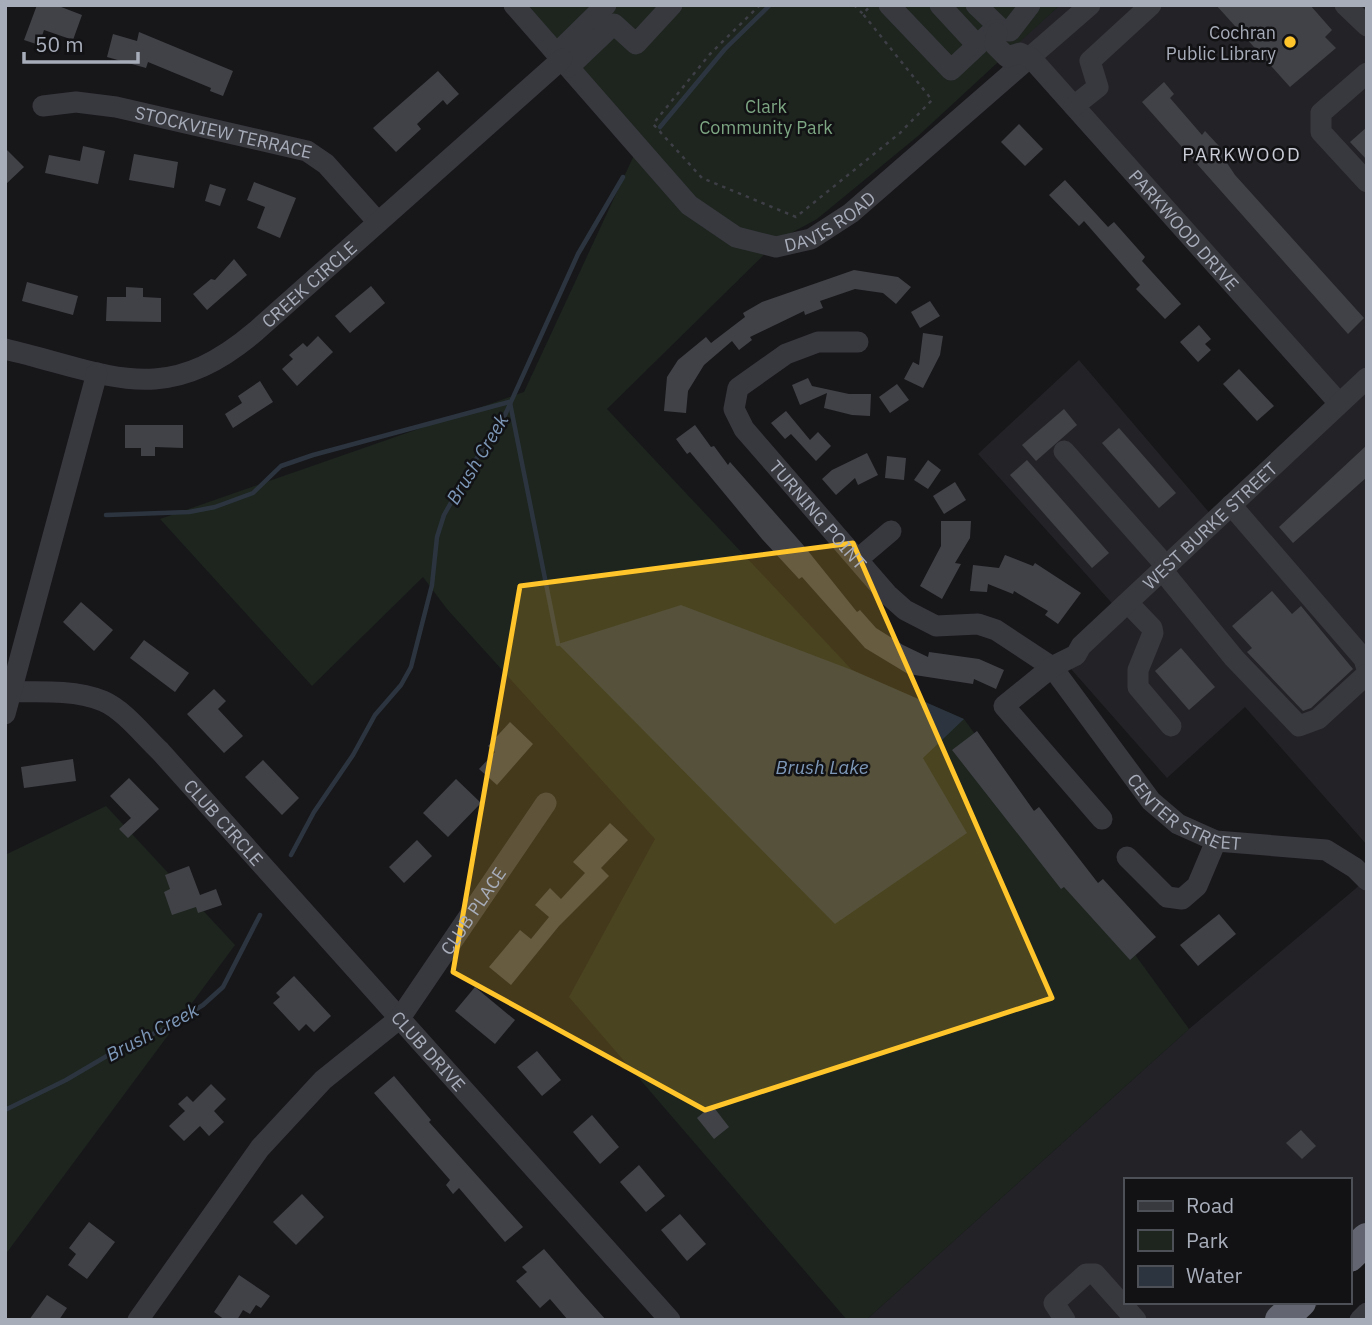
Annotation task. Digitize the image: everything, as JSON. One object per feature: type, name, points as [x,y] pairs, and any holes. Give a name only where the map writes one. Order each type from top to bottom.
[{"type":"highway","points":[[1351,1254],[1367,1239]]},
{"type":"highway","points":[[1282,1320],[1298,1304]]},
{"type":"street","name":"DAVIS ROAD","points":[[514,5],[689,205],[736,237],[776,247],[811,239],[851,213],[1026,56],[1090,5]]},
{"type":"street","points":[[607,13],[636,44],[672,5]]},
{"type":"street","points":[[889,5],[951,69],[1030,5]]},
{"type":"street","points":[[940,5],[978,45]]},
{"type":"street","points":[[976,5],[999,30]]},
{"type":"street","points":[[1074,106],[1098,87],[1090,61],[1151,5]]},
{"type":"street","points":[[1345,5],[1367,26]]},
{"type":"street","name":"CREEK CIRCLE","points":[[5,349],[97,373],[139,380],[190,374],[213,364],[256,331],[377,221],[563,60],[607,13]]},
{"type":"street","name":"PARKWOOD DRIVE","points":[[999,30],[1021,43],[1026,56],[1074,106],[1339,403]]},
{"type":"street","points":[[1367,73],[1321,113],[1321,132],[1367,182]]},
{"type":"street","name":"STOCKVIEW TERRACE","points":[[43,106],[75,102],[116,107],[307,151],[341,179],[377,221]]},
{"type":"street","name":"TURNING POINT","points":[[858,342],[818,342],[786,354],[738,388],[734,409],[744,429],[887,594],[922,621],[936,626],[978,624],[996,630],[1052,667]]},
{"type":"street","points":[[5,714],[97,373]]},
{"type":"street","name":"WEST BURKE STREET","points":[[1102,820],[1003,706],[1052,667],[1076,655],[1164,568],[1367,378]]},
{"type":"street","points":[[1064,452],[1164,568],[1234,658],[1299,726],[1318,719],[1367,674]]},
{"type":"street","points":[[1231,505],[1364,659],[1367,669]]},
{"type":"street","points":[[858,559],[891,531]]},
{"type":"street","points":[[1128,603],[1152,628],[1153,633],[1138,670],[1138,687],[1171,726]]},
{"type":"street","name":"CENTER STREET","points":[[1052,667],[1151,801],[1178,824],[1216,841],[1326,850],[1367,879]]},
{"type":"street","name":"CLUB CIRCLE","points":[[9,692],[58,692],[103,701],[132,723],[400,1018]]},
{"type":"street","name":"CLUB PLACE","points":[[400,1018],[546,803]]},
{"type":"street","points":[[1128,858],[1167,897],[1182,899],[1197,886],[1216,841]]},
{"type":"street","name":"CLUB DRIVE","points":[[138,1320],[260,1148],[323,1080],[400,1018],[670,1320]]},
{"type":"street","points":[[1065,1320],[1054,1303],[1086,1274],[1095,1274],[1136,1320]]},
{"type":"street","points":[[1360,1320],[1367,1313]]},
{"type":"path","points":[[760,5],[710,54],[653,124],[702,177],[796,216],[900,133],[932,100],[854,5],[822,5]]},
{"type":"path","points":[[863,14],[871,5]]},
{"type":"highlighted area","points":[[853,543],[1052,998],[705,1110],[453,972],[520,586]]},
{"type":"shaded area","points":[[1060,5],[1367,5],[1367,845],[1245,707],[1167,778],[1064,661],[1119,611],[978,454],[1079,360],[1213,517],[1342,400],[1017,43]]},
{"type":"shaded area","points":[[1367,879],[1367,1259],[1351,1273],[1351,1178],[1124,1178],[1124,1304],[1319,1304],[1302,1320],[866,1320],[1189,1029]]},
{"type":"green space","name":"Clark Community Park","points":[[504,5],[1060,5],[918,136],[817,219],[780,239],[607,409],[852,670],[964,719],[1189,1029],[866,1320],[847,1320],[569,997],[655,839],[447,609],[423,577],[312,686],[160,519],[524,392],[635,153],[689,205]]},
{"type":"green space","points":[[106,806],[235,945],[5,1255],[5,855]]},
{"type":"water","name":"Brush Lake","points":[[681,605],[852,670],[964,719],[923,758],[967,833],[835,924],[558,644]]},
{"type":"building","points":[[37,5],[56,5],[82,15],[73,40],[44,30],[39,45],[24,40]]},
{"type":"building","name":"Cochran Public Library","points":[[1216,5],[1310,5],[1332,30],[1325,37],[1336,48],[1290,87]]},
{"type":"building","points":[[139,32],[233,71],[223,96],[210,91],[211,88],[148,62],[146,68],[107,57],[113,34],[137,41]]},
{"type":"building","points":[[438,71],[459,94],[447,105],[443,100],[417,124],[421,129],[396,152],[373,128]]},
{"type":"building","points":[[1164,82],[1174,94],[1170,98],[1202,135],[1205,131],[1231,159],[1227,163],[1235,175],[1364,318],[1348,334],[1142,102]]},
{"type":"building","points":[[1019,124],[1043,149],[1025,166],[1001,142]]},
{"type":"building","points":[[1367,127],[1367,160],[1350,142]]},
{"type":"building","points":[[83,146],[105,151],[98,184],[45,173],[49,155],[80,161]]},
{"type":"building","points":[[5,148],[24,167],[5,185]]},
{"type":"building","points":[[134,154],[178,162],[174,188],[129,180]]},
{"type":"building","points":[[1065,180],[1108,227],[1114,222],[1145,257],[1142,261],[1181,304],[1165,319],[1136,289],[1140,285],[1084,221],[1079,226],[1049,195]]},
{"type":"building","points":[[254,182],[296,198],[280,238],[257,228],[265,207],[247,200]]},
{"type":"building","points":[[210,184],[226,189],[220,206],[205,201]]},
{"type":"building","points":[[234,259],[247,275],[207,310],[193,294],[211,279],[215,280]]},
{"type":"building","points":[[854,270],[898,277],[911,287],[896,304],[883,293],[855,289],[820,301],[823,308],[805,315],[804,311],[750,337],[752,340],[739,350],[732,341],[704,365],[688,391],[686,413],[664,411],[667,377],[678,360],[706,337],[711,343],[745,317],[743,313],[762,302]]},
{"type":"building","points":[[27,282],[78,296],[73,315],[22,301]]},
{"type":"building","points":[[371,286],[385,303],[350,333],[335,316]]},
{"type":"building","points":[[126,287],[143,288],[143,297],[161,298],[161,322],[106,321],[107,297],[126,297]]},
{"type":"building","points":[[930,301],[940,316],[920,328],[911,312]]},
{"type":"building","points":[[1199,325],[1211,339],[1205,344],[1211,350],[1198,362],[1180,342]]},
{"type":"building","points":[[923,333],[943,336],[940,355],[923,388],[904,379],[913,362],[919,365]]},
{"type":"building","points":[[318,336],[333,352],[297,386],[282,369],[293,359],[289,355],[303,343],[307,347]]},
{"type":"building","points":[[1239,369],[1274,406],[1257,421],[1223,384]]},
{"type":"building","points":[[808,378],[812,386],[849,394],[871,394],[870,416],[824,408],[827,393],[800,405],[792,385]]},
{"type":"building","points":[[260,381],[273,402],[233,428],[225,414],[242,403],[238,396]]},
{"type":"building","points":[[897,384],[909,400],[890,413],[879,397]]},
{"type":"building","points":[[1064,409],[1077,425],[1036,461],[1022,445]]},
{"type":"building","points":[[786,411],[810,440],[818,432],[831,446],[816,461],[791,434],[785,439],[771,423]]},
{"type":"building","points":[[125,425],[183,425],[183,448],[155,447],[155,456],[141,456],[141,448],[125,448]]},
{"type":"building","points":[[695,425],[711,447],[714,446],[728,465],[730,462],[804,546],[857,612],[860,610],[876,628],[928,657],[929,652],[979,659],[1004,670],[996,689],[974,679],[973,684],[908,674],[865,648],[802,577],[799,579],[762,539],[690,452],[687,454],[676,439]]},
{"type":"building","points":[[1119,428],[1176,493],[1159,508],[1102,443]]},
{"type":"building","points":[[1367,445],[1367,477],[1293,543],[1279,527]]},
{"type":"building","points":[[867,453],[878,475],[858,485],[855,478],[836,495],[822,479],[832,470]]},
{"type":"building","points":[[887,456],[906,458],[904,480],[885,478]]},
{"type":"building","points":[[928,460],[941,470],[928,489],[914,480]]},
{"type":"building","points":[[1027,460],[1109,553],[1092,568],[1010,475]]},
{"type":"building","points":[[955,482],[966,500],[944,514],[933,496]]},
{"type":"building","points":[[941,521],[971,521],[970,538],[955,563],[961,564],[942,599],[920,586],[941,546]]},
{"type":"building","points":[[1005,555],[1033,566],[1035,563],[1081,593],[1058,624],[1045,615],[1048,611],[1014,591],[1013,594],[988,584],[987,592],[970,591],[973,565],[999,568]]},
{"type":"building","points":[[1272,591],[1292,614],[1301,606],[1353,669],[1311,708],[1303,711],[1247,652],[1252,648],[1232,626]]},
{"type":"building","points":[[81,602],[113,630],[94,651],[63,622]]},
{"type":"building","points":[[144,640],[189,673],[175,692],[130,658]]},
{"type":"building","points":[[1181,648],[1215,687],[1189,710],[1155,671]]},
{"type":"building","points":[[214,689],[226,701],[218,709],[243,736],[224,753],[187,714]]},
{"type":"building","points":[[510,722],[533,744],[497,785],[479,769],[495,752],[488,746]]},
{"type":"building","points":[[977,731],[1034,811],[1039,807],[1098,883],[1103,879],[1156,937],[1130,960],[1064,887],[1061,889],[952,750]]},
{"type":"building","points":[[73,759],[76,781],[24,788],[21,767]]},
{"type":"building","points":[[263,760],[299,798],[282,815],[245,777]]},
{"type":"building","points":[[129,778],[159,809],[128,838],[119,829],[131,818],[110,796]]},
{"type":"building","points":[[456,779],[481,803],[448,837],[423,813]]},
{"type":"building","points":[[610,823],[628,840],[601,868],[609,876],[559,926],[511,985],[489,967],[520,930],[531,939],[549,917],[535,905],[550,888],[561,899],[585,873],[573,862]]},
{"type":"building","points":[[417,840],[432,856],[404,883],[389,867]]},
{"type":"building","points":[[189,866],[200,895],[216,889],[222,905],[198,913],[196,907],[172,915],[164,892],[170,889],[165,875]]},
{"type":"building","points":[[1219,914],[1236,934],[1198,966],[1180,945]]},
{"type":"building","points":[[294,976],[331,1016],[314,1032],[306,1024],[299,1031],[273,1003],[280,997],[276,993]]},
{"type":"building","points":[[475,987],[515,1020],[495,1044],[455,1011]]},
{"type":"building","points":[[537,1051],[561,1080],[542,1096],[517,1067]]},
{"type":"building","points":[[394,1076],[431,1120],[429,1122],[523,1227],[505,1242],[459,1188],[453,1194],[446,1185],[450,1180],[374,1093]]},
{"type":"building","points":[[211,1084],[226,1099],[214,1111],[224,1122],[209,1136],[200,1126],[184,1141],[169,1126],[185,1111],[178,1104],[187,1096],[193,1102]]},
{"type":"building","points":[[712,1105],[729,1127],[714,1139],[697,1118]]},
{"type":"building","points":[[592,1115],[619,1147],[600,1164],[573,1132]]},
{"type":"building","points":[[1301,1130],[1316,1146],[1302,1159],[1286,1143]]},
{"type":"building","points":[[639,1165],[665,1196],[646,1212],[620,1182]]},
{"type":"building","points":[[302,1194],[324,1217],[296,1245],[273,1222]]},
{"type":"building","points":[[680,1214],[706,1244],[687,1261],[661,1230]]},
{"type":"building","points":[[89,1222],[115,1242],[87,1279],[68,1265],[76,1254],[69,1248]]},
{"type":"building","points":[[544,1249],[606,1320],[568,1320],[550,1299],[540,1308],[516,1281],[527,1272],[522,1267]]},
{"type":"building","points":[[239,1275],[270,1296],[261,1308],[256,1305],[250,1314],[243,1310],[237,1320],[225,1320],[214,1312]]},
{"type":"building","points":[[47,1295],[67,1308],[59,1320],[29,1320]]},
{"type":"waterway","name":"Brush Creek","points":[[660,127],[725,49],[770,5]]},
{"type":"waterway","name":"Brush Creek","points":[[291,855],[314,812],[353,755],[375,715],[401,685],[411,667],[432,585],[437,537],[444,515],[474,462],[500,426],[578,254],[623,177]]},
{"type":"waterway","points":[[106,515],[189,512],[215,507],[253,493],[281,466],[509,402]]},
{"type":"waterway","points":[[510,403],[558,644]]},
{"type":"waterway","name":"Brush Creek","points":[[5,1110],[66,1080],[117,1050],[166,1028],[203,1005],[223,987],[260,915]]},
{"type":"place","name":"Cochran Public Library","points":[[1290,42]]},
{"type":"district","name":"PARKWOOD","points":[[1242,154]]}]
